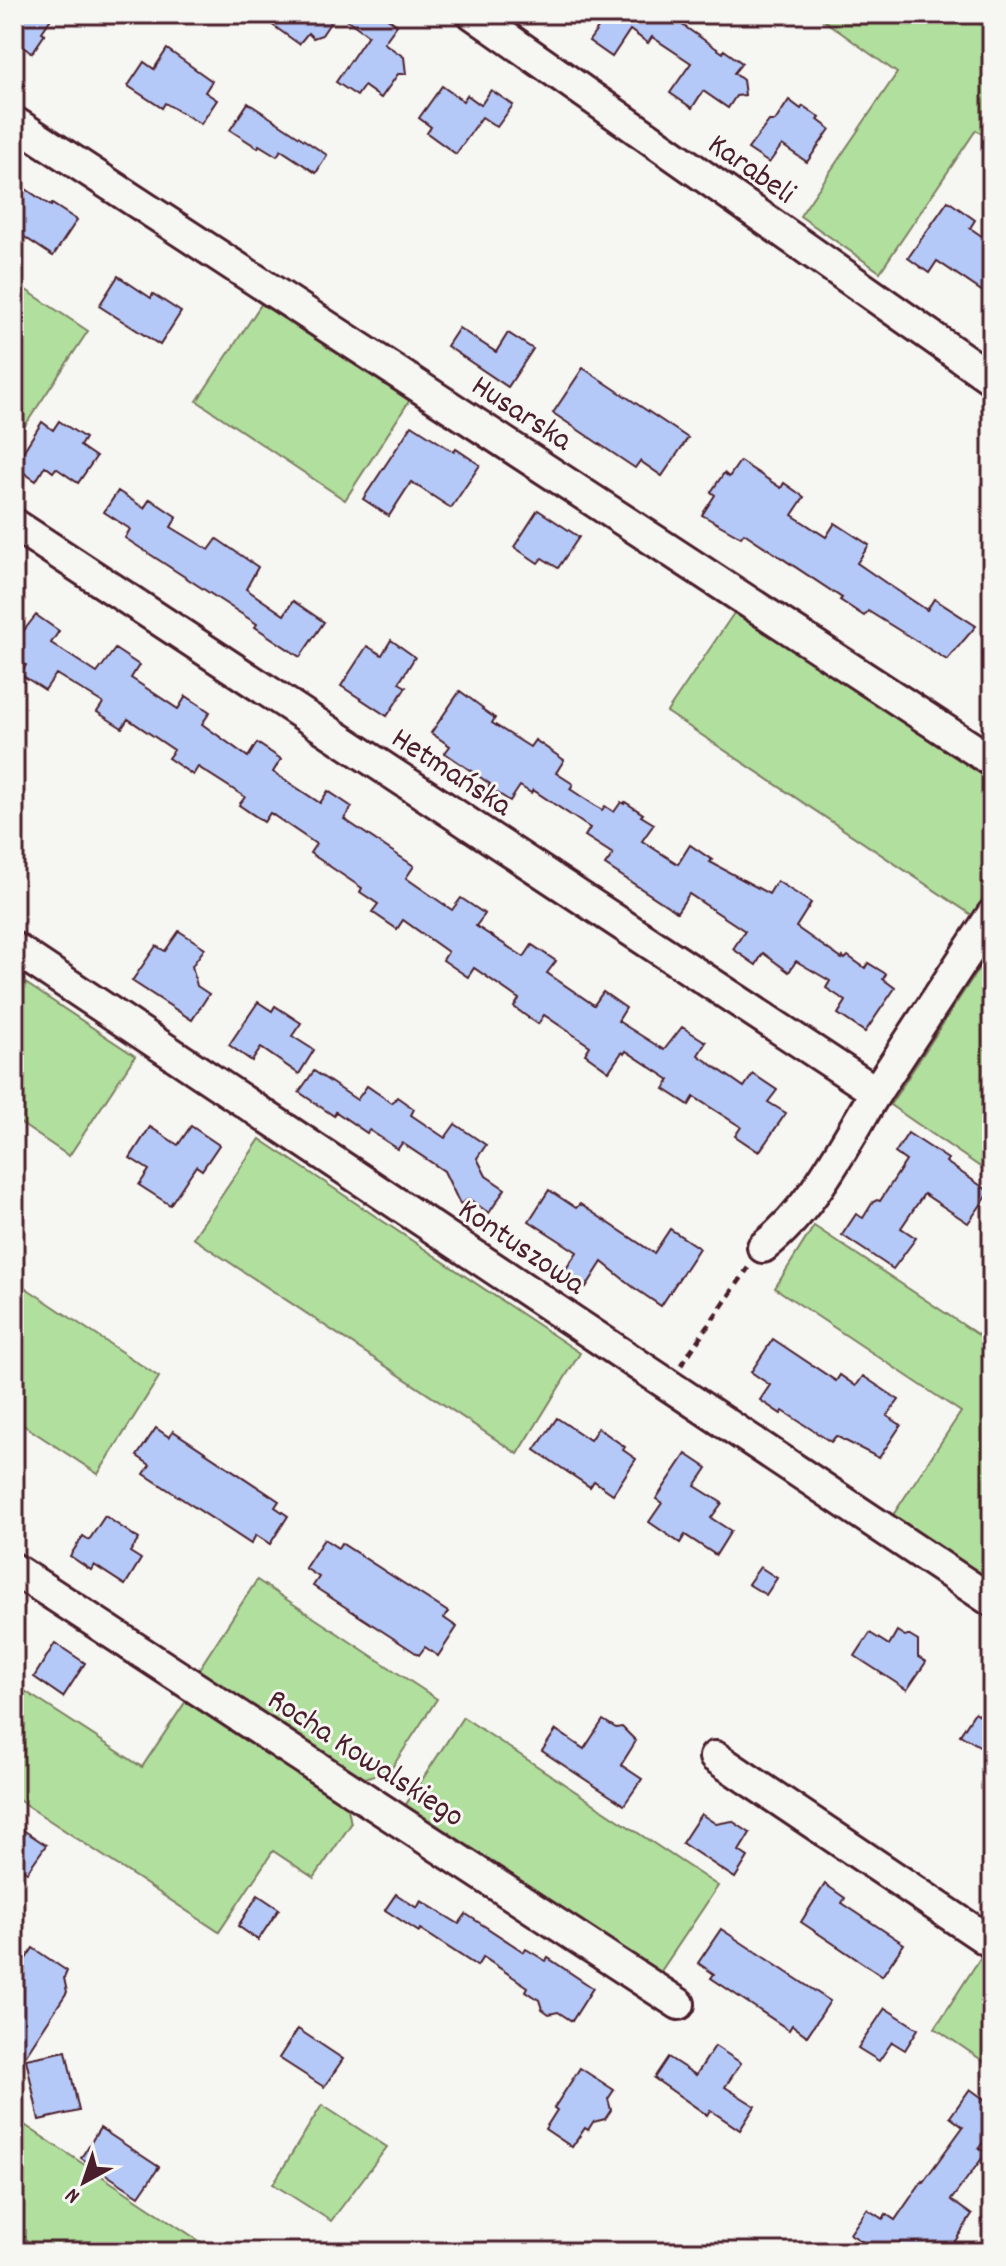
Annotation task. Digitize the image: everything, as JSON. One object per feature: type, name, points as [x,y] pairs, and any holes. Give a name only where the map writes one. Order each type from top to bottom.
[{"type":"street","name":"Karabeli","points":[[473,14],[992,379]]},
{"type":"street","name":"Husarska","points":[[14,122],[992,761]]},
{"type":"street","name":"Hetmańska","points":[[14,524],[864,1084]]},
{"type":"street","points":[[763,1247],[800,1210],[830,1168],[864,1084],[992,915]]},
{"type":"street","name":"Kontuszowa","points":[[14,948],[992,1601]]},
{"type":"street","name":"Rocha Kowalskiego","points":[[14,1569],[679,2004]]},
{"type":"street","points":[[715,1757],[992,1943]]},
{"type":"path","points":[[667,1385],[763,1247]]},
{"type":"green space","points":[[815,14],[992,14],[992,141],[976,130],[880,272],[800,216],[897,73]]},
{"type":"green space","points":[[14,282],[88,331],[14,442]]},
{"type":"green space","points":[[266,297],[413,395],[345,500],[197,401]]},
{"type":"green space","points":[[736,610],[992,777],[992,885],[972,915],[667,712]]},
{"type":"green space","points":[[992,959],[992,1175],[890,1105],[981,965]]},
{"type":"green space","points":[[18,978],[135,1056],[69,1156],[14,1119],[14,985]]},
{"type":"green space","points":[[260,1139],[580,1353],[518,1454],[193,1238]]},
{"type":"green space","points":[[814,1226],[992,1344],[992,1574],[986,1583],[891,1518],[961,1412],[775,1288]]},
{"type":"green space","points":[[14,1280],[159,1377],[98,1474],[14,1419]]},
{"type":"green space","points":[[257,1580],[437,1699],[391,1769],[360,1780],[197,1672]]},
{"type":"green space","points":[[14,1684],[142,1767],[190,1695],[346,1798],[351,1824],[314,1878],[273,1851],[219,1932],[14,1797]]},
{"type":"green space","points":[[463,1717],[718,1886],[657,1977],[403,1809]]},
{"type":"green space","points":[[986,1949],[992,1952],[992,2067],[935,2028]]},
{"type":"green space","points":[[322,2105],[387,2147],[331,2221],[273,2184]]},
{"type":"green space","points":[[14,2118],[216,2252],[45,2252],[14,2232]]},
{"type":"building","points":[[14,14],[54,14],[32,53],[14,41]]},
{"type":"building","points":[[257,14],[336,14],[322,35],[313,38],[308,33],[299,44]]},
{"type":"building","points":[[339,14],[382,14],[397,25],[384,43],[404,57],[406,74],[398,74],[381,98],[364,86],[357,96],[336,82],[368,35]]},
{"type":"building","points":[[608,14],[688,14],[681,24],[742,63],[734,73],[743,80],[745,95],[736,96],[728,108],[703,91],[692,108],[670,93],[691,63],[652,37],[648,43],[630,30],[612,57],[589,41]]},
{"type":"building","points":[[167,49],[212,81],[205,92],[217,100],[201,124],[165,103],[162,108],[128,86],[144,62],[154,69]]},
{"type":"building","points":[[442,86],[463,101],[467,95],[481,105],[491,90],[513,105],[497,127],[482,117],[456,154],[427,133],[431,127],[419,118]]},
{"type":"building","points":[[789,100],[820,118],[818,120],[830,129],[807,162],[782,145],[769,163],[748,149],[769,121],[775,121]]},
{"type":"building","points":[[248,103],[327,155],[316,173],[281,150],[277,156],[230,130]]},
{"type":"building","points":[[14,181],[77,220],[53,256],[14,230]]},
{"type":"building","points":[[948,201],[975,220],[970,228],[992,243],[992,298],[937,261],[929,273],[908,258]]},
{"type":"building","points":[[118,276],[151,298],[153,294],[181,312],[160,345],[99,306]]},
{"type":"building","points":[[459,328],[496,352],[508,333],[533,349],[508,387],[447,346]]},
{"type":"building","points":[[583,368],[688,438],[662,476],[640,461],[635,468],[553,413]]},
{"type":"building","points":[[59,421],[85,438],[80,446],[96,457],[78,483],[56,468],[53,472],[45,466],[36,481],[14,466],[42,422],[53,430]]},
{"type":"building","points":[[412,425],[480,465],[451,508],[411,482],[389,516],[363,499]]},
{"type":"building","points":[[740,461],[781,488],[784,483],[804,497],[792,515],[826,537],[835,523],[869,545],[857,563],[927,610],[934,599],[976,626],[947,660],[868,611],[864,616],[744,533],[741,537],[702,515],[715,495],[711,492],[724,473],[729,477]]},
{"type":"building","points":[[118,491],[144,508],[150,499],[177,517],[171,527],[209,550],[217,539],[258,567],[246,589],[284,615],[293,601],[324,622],[300,657],[255,627],[257,624],[125,538],[130,529],[104,512]]},
{"type":"building","points":[[538,510],[579,537],[558,568],[542,558],[538,563],[514,547]]},
{"type":"building","points":[[36,615],[59,631],[51,643],[97,673],[115,649],[139,665],[131,678],[178,709],[186,696],[210,712],[202,724],[248,757],[257,743],[281,759],[273,772],[320,803],[328,791],[352,807],[344,819],[414,866],[406,878],[452,910],[461,898],[485,914],[476,926],[524,957],[532,945],[556,961],[547,973],[594,1005],[603,992],[626,1008],[618,1021],[664,1050],[682,1027],[706,1042],[698,1055],[744,1087],[753,1074],[777,1090],[768,1102],[786,1113],[759,1152],[735,1136],[741,1127],[694,1097],[689,1105],[664,1089],[670,1080],[626,1051],[624,1054],[622,1052],[609,1071],[585,1054],[590,1046],[544,1015],[538,1024],[529,1018],[514,1007],[519,999],[474,968],[468,977],[459,971],[443,960],[448,952],[403,920],[397,929],[372,912],[378,904],[360,892],[362,888],[310,853],[316,844],[270,813],[264,822],[239,805],[245,797],[198,767],[193,775],[168,758],[174,750],[128,719],[122,728],[97,712],[103,703],[56,674],[45,690],[20,674],[26,665],[14,658],[14,643]]},
{"type":"building","points":[[391,640],[415,657],[399,683],[406,687],[387,716],[341,686],[367,646],[382,655]]},
{"type":"building","points":[[460,691],[495,718],[492,723],[530,747],[535,740],[564,760],[556,773],[573,784],[570,789],[602,810],[605,806],[614,812],[621,802],[625,802],[643,814],[641,816],[654,824],[642,841],[678,864],[690,845],[712,860],[710,862],[769,894],[777,881],[811,903],[796,927],[842,959],[848,956],[865,968],[868,963],[886,974],[883,979],[895,988],[865,1032],[838,1014],[846,1001],[826,988],[830,981],[796,961],[789,972],[763,953],[756,965],[733,949],[745,931],[689,894],[677,912],[605,865],[613,854],[585,836],[590,828],[533,790],[531,793],[520,786],[510,801],[445,753],[450,746],[431,733]]},
{"type":"building","points":[[179,931],[205,948],[192,966],[197,986],[209,994],[192,1020],[132,981],[156,946],[165,951]]},
{"type":"building","points":[[258,1002],[272,1011],[275,1006],[301,1023],[292,1036],[314,1050],[299,1074],[261,1048],[252,1061],[229,1045]]},
{"type":"building","points":[[314,1071],[357,1100],[367,1086],[392,1103],[397,1097],[414,1109],[411,1115],[445,1138],[455,1124],[486,1145],[477,1158],[486,1176],[505,1189],[489,1213],[469,1199],[460,1204],[444,1171],[402,1143],[398,1149],[336,1112],[334,1116],[299,1092]]},
{"type":"building","points":[[191,1126],[219,1145],[202,1170],[196,1166],[170,1205],[139,1185],[149,1170],[130,1158],[150,1127],[178,1145]]},
{"type":"building","points":[[908,1133],[990,1192],[968,1223],[924,1194],[901,1228],[916,1238],[893,1269],[842,1235],[856,1214],[863,1218],[873,1202],[880,1201],[906,1161],[895,1153]]},
{"type":"building","points":[[549,1190],[576,1208],[580,1204],[654,1253],[670,1229],[699,1248],[661,1306],[602,1262],[586,1287],[564,1272],[577,1252],[529,1221]]},
{"type":"building","points":[[773,1339],[836,1381],[840,1375],[856,1386],[863,1376],[899,1400],[887,1416],[901,1425],[879,1458],[836,1436],[831,1442],[760,1400],[770,1385],[751,1372]]},
{"type":"building","points":[[557,1418],[590,1440],[598,1428],[636,1459],[613,1494],[594,1481],[590,1487],[535,1450]]},
{"type":"building","points":[[156,1428],[169,1437],[173,1431],[279,1501],[275,1507],[288,1516],[270,1544],[256,1535],[251,1544],[144,1474],[150,1465],[137,1456]]},
{"type":"building","points":[[686,1454],[707,1468],[695,1486],[722,1503],[711,1518],[731,1531],[716,1555],[685,1535],[680,1543],[649,1522],[662,1503],[656,1499]]},
{"type":"building","points":[[105,1516],[139,1539],[130,1552],[141,1559],[125,1585],[94,1565],[91,1570],[70,1556],[83,1536],[89,1540]]},
{"type":"building","points":[[324,1539],[338,1548],[341,1543],[448,1612],[444,1618],[457,1627],[438,1656],[425,1647],[419,1655],[313,1586],[319,1577],[305,1568]]},
{"type":"building","points":[[760,1567],[777,1578],[766,1595],[748,1584]]},
{"type":"building","points":[[897,1631],[918,1641],[918,1657],[926,1662],[907,1690],[855,1656],[870,1633],[889,1645]]},
{"type":"building","points":[[55,1643],[85,1663],[63,1697],[34,1677]]},
{"type":"building","points":[[975,1712],[992,1723],[992,1734],[983,1748],[960,1735]]},
{"type":"building","points":[[603,1720],[616,1728],[622,1727],[636,1741],[621,1765],[642,1779],[624,1805],[542,1751],[556,1730],[584,1749]]},
{"type":"building","points":[[701,1814],[716,1824],[732,1821],[750,1833],[739,1851],[748,1857],[735,1878],[682,1843]]},
{"type":"building","points":[[14,1824],[46,1845],[27,1872],[14,1864]]},
{"type":"building","points":[[825,1884],[845,1898],[842,1903],[904,1944],[882,1976],[801,1922]]},
{"type":"building","points":[[396,1894],[417,1908],[421,1901],[459,1924],[466,1914],[524,1952],[526,1949],[546,1961],[548,1958],[593,1988],[572,2021],[558,2012],[549,2014],[542,2009],[539,2000],[526,1991],[528,1987],[483,1957],[477,1966],[385,1910]]},
{"type":"building","points":[[258,1895],[279,1909],[258,1940],[238,1926]]},
{"type":"building","points":[[721,1929],[830,2001],[807,2036],[792,2025],[789,2030],[711,1978],[714,1974],[698,1963]]},
{"type":"building","points":[[33,1948],[67,1971],[64,1978],[67,1992],[14,2073],[14,1977]]},
{"type":"building","points":[[885,2008],[918,2029],[905,2050],[892,2042],[879,2061],[858,2048]]},
{"type":"building","points":[[298,2029],[343,2059],[324,2087],[279,2058]]},
{"type":"building","points":[[715,2046],[741,2063],[725,2087],[755,2106],[740,2130],[710,2110],[707,2115],[654,2078],[668,2057],[696,2075]]},
{"type":"building","points":[[66,2051],[79,2111],[39,2120],[26,2059]]},
{"type":"building","points":[[580,2068],[614,2090],[608,2099],[611,2110],[605,2119],[593,2122],[588,2130],[585,2128],[572,2147],[545,2129],[557,2110],[554,2108]]},
{"type":"building","points":[[970,2089],[992,2105],[992,2130],[979,2148],[986,2153],[951,2200],[972,2215],[948,2252],[861,2252],[866,2244],[850,2234],[867,2209],[883,2219],[886,2214],[895,2220],[963,2127],[950,2117]]},
{"type":"building","points":[[100,2128],[159,2167],[139,2196],[81,2158]]}]
